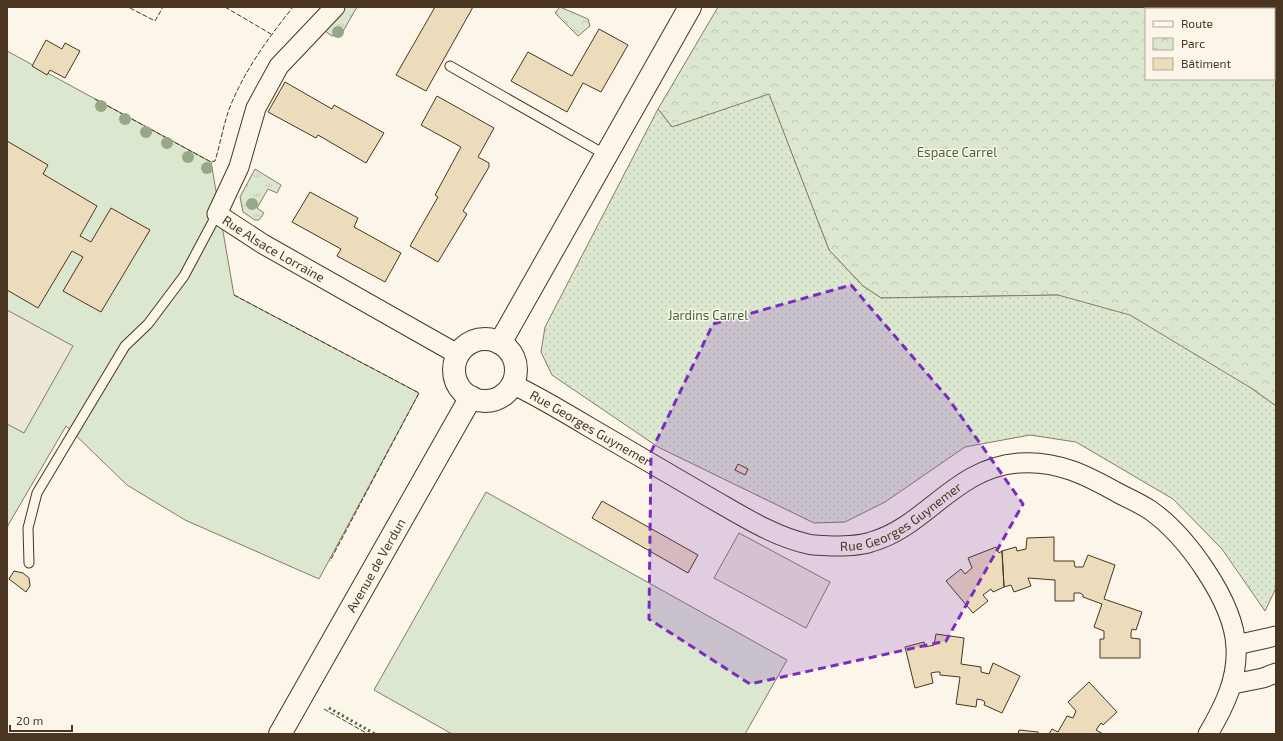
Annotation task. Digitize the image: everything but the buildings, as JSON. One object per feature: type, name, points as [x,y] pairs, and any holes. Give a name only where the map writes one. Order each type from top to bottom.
[{"type":"street","name":"Rue Alsace Lorraine","points":[[335,7],[279,66],[256,108],[239,167],[217,214],[264,244],[459,355]]},
{"type":"street","points":[[500,343],[690,7]]},
{"type":"street","points":[[480,340],[490,340],[500,343],[511,352],[515,361],[516,370],[512,384],[507,391],[496,398],[484,400],[471,397],[462,390],[457,381],[455,370],[459,355],[470,344],[480,340]]},
{"type":"street","name":"Rue Georges Guynemer","points":[[512,384],[742,515],[786,538],[810,545],[857,545],[873,542],[890,534],[912,520],[958,485],[990,468],[1018,463],[1050,463],[1084,474],[1150,510],[1190,550],[1215,586],[1226,606],[1236,644],[1237,665],[1233,684],[1208,734]]},
{"type":"street","name":"Avenue de Verdun","points":[[280,734],[471,397]]},
{"type":"street","points":[[1236,644],[1276,636]]},
{"type":"street","points":[[1233,684],[1263,678],[1276,673]]},
{"type":"lane","points":[[450,66],[606,155]]},
{"type":"lane","points":[[29,564],[28,528],[38,493],[125,346],[148,324],[184,276],[217,214]]},
{"type":"highlighted area","points":[[851,285],[948,398],[1023,504],[946,641],[750,684],[649,619],[651,452],[713,324]]},
{"type":"green space","points":[[341,7],[357,7],[342,33],[332,36],[318,26]]},
{"type":"green space","points":[[560,7],[588,19],[590,26],[578,36],[555,13]]},
{"type":"green space","name":"Espace Carrel","points":[[718,7],[1276,7],[1276,406],[1251,388],[1058,295],[881,298],[863,286],[829,250],[769,95],[672,127],[658,109]]},
{"type":"green space","points":[[7,51],[211,162],[234,295],[419,393],[319,579],[185,520],[127,485],[66,426],[7,527]]},
{"type":"green space","name":"Jardins Carrel","points":[[769,94],[829,250],[863,286],[881,298],[1058,295],[1130,315],[1251,388],[1276,406],[1276,588],[1265,611],[1222,549],[1173,499],[1076,442],[1030,435],[965,447],[885,502],[845,522],[814,523],[658,447],[552,375],[541,352],[545,327],[658,109],[672,127]]},
{"type":"green space","points":[[255,169],[281,185],[277,193],[268,189],[257,208],[264,213],[259,220],[255,220],[243,212],[240,197]]},
{"type":"green space","points":[[486,492],[787,660],[745,734],[452,734],[374,690]]},
{"type":"shaded area","points":[[7,310],[73,346],[24,433],[7,424]]},
{"type":"shaded area","points":[[739,533],[830,582],[806,628],[714,578]]},
{"type":"hedge","points":[[329,708],[375,734]]},
{"type":"fence","points":[[130,8],[155,21],[163,7]]},
{"type":"fence","points":[[225,7],[271,34]]},
{"type":"fence","points":[[95,99],[211,162],[215,161],[227,116],[244,77],[275,30],[293,7]]},
{"type":"fence","points":[[234,295],[419,393],[330,561]]},
{"type":"fence","points":[[324,709],[368,734]]}]
